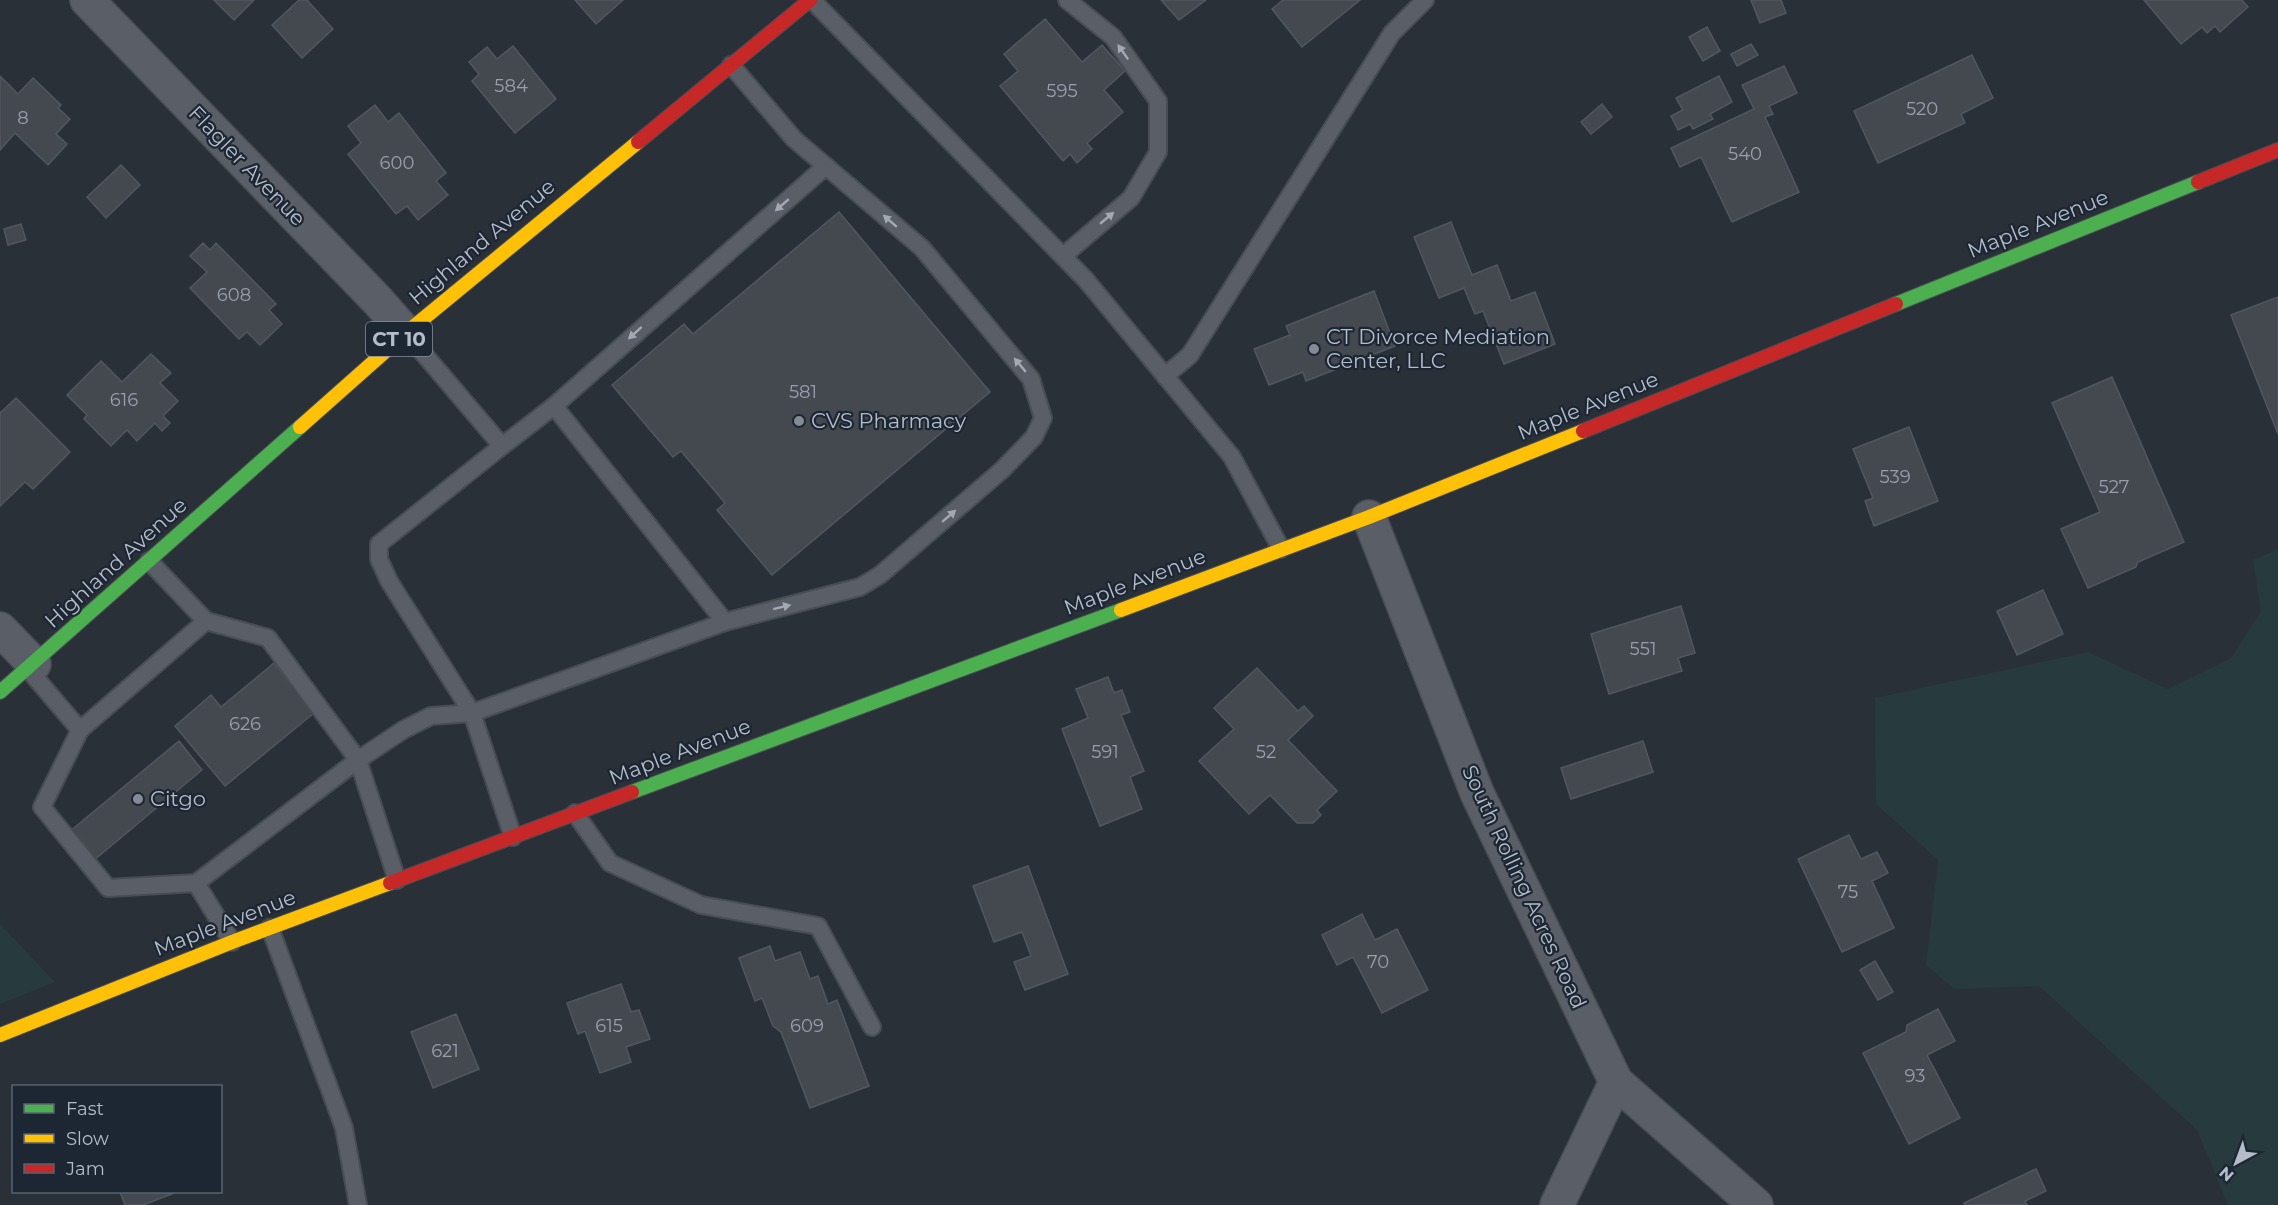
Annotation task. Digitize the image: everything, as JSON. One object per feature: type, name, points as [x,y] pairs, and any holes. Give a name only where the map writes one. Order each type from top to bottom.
[{"type":"main road","name":"Highland Avenue","points":[[0,692],[31,667],[406,333],[811,0]]},
{"type":"main road","name":"Maple Avenue","points":[[0,1035],[232,942],[1369,517],[2278,150]]},
{"type":"street","name":"Flagler Avenue","points":[[87,0],[378,300],[406,333]]},
{"type":"street","name":"South Rolling Acres Road","points":[[1369,517],[1477,793],[1616,1082],[1756,1205]]},
{"type":"street","points":[[0,630],[31,667]]},
{"type":"street","points":[[1557,1205],[1616,1082]]},
{"type":"lane","points":[[811,0],[1086,280],[1232,457],[1281,549]]},
{"type":"lane","points":[[1063,256],[1131,198],[1158,152],[1158,101],[1113,37],[1067,0]]},
{"type":"lane","points":[[1165,376],[1190,355],[1392,33],[1425,0]]},
{"type":"lane","points":[[206,621],[80,730],[42,807],[108,888],[196,883],[358,760],[403,730],[431,716],[472,713],[725,622],[860,588],[880,575],[1002,470],[1034,437],[1043,418],[1031,379],[922,248],[794,139],[730,65]]},
{"type":"lane","points":[[513,837],[472,713],[390,581],[379,559],[379,544],[554,406],[826,166]]},
{"type":"lane","points":[[406,333],[502,446]]},
{"type":"lane","points":[[554,406],[725,622]]},
{"type":"lane","points":[[149,561],[206,621],[268,638],[358,760],[397,880]]},
{"type":"lane","points":[[31,667],[80,730]]},
{"type":"lane","points":[[575,813],[610,863],[701,905],[818,926],[872,1027]]},
{"type":"lane","points":[[196,883],[232,942]]},
{"type":"lane","points":[[270,928],[344,1128],[358,1205]]},
{"type":"green space","points":[[2278,549],[2278,1205],[2228,1205],[2197,1130],[2039,986],[1954,989],[1926,965],[1938,860],[1876,804],[1875,698],[2088,652],[2168,689],[2231,658],[2261,611],[2253,560]]},
{"type":"green space","points":[[0,924],[55,982],[0,1004]]},
{"type":"building","points":[[214,0],[254,0],[234,20]]},
{"type":"building","points":[[299,0],[307,0],[333,29],[302,58],[272,25]]},
{"type":"building","points":[[575,0],[623,0],[596,24]]},
{"type":"building","points":[[1161,0],[1206,0],[1179,20]]},
{"type":"building","points":[[1283,0],[1360,0],[1302,47],[1272,9]]},
{"type":"building","points":[[1751,0],[1781,0],[1786,13],[1760,23]]},
{"type":"building","points":[[2144,0],[2242,0],[2248,7],[2220,32],[2215,26],[2207,33],[2202,27],[2181,44]]},
{"type":"building","points":[[1045,19],[1082,62],[1102,45],[1125,71],[1104,90],[1123,112],[1087,143],[1092,149],[1077,163],[1070,154],[1063,161],[1000,86],[1018,71],[1004,54]]},
{"type":"building","points":[[1707,27],[1720,51],[1703,61],[1689,37]]},
{"type":"building","points":[[1751,44],[1758,55],[1737,66],[1731,54]]},
{"type":"building","points":[[513,46],[556,99],[515,133],[472,81],[479,74],[469,62],[487,47],[497,59]]},
{"type":"building","points":[[1972,55],[1993,98],[1961,114],[1965,123],[1878,163],[1854,111]]},
{"type":"building","points":[[1784,66],[1797,93],[1769,106],[1773,114],[1765,117],[1799,192],[1732,222],[1701,157],[1680,167],[1671,148],[1754,109],[1742,85]]},
{"type":"building","points":[[0,76],[18,94],[33,78],[61,105],[58,108],[70,119],[56,134],[67,144],[48,165],[15,133],[0,150]]},
{"type":"building","points":[[1719,76],[1732,102],[1710,114],[1713,119],[1693,129],[1690,124],[1678,130],[1671,116],[1683,110],[1676,98]]},
{"type":"building","points":[[1602,104],[1612,117],[1591,134],[1581,122]]},
{"type":"building","points":[[375,105],[388,122],[399,113],[446,173],[436,181],[448,195],[418,220],[407,206],[396,214],[348,154],[361,143],[348,126]]},
{"type":"building","points":[[121,165],[140,185],[106,218],[87,197]]},
{"type":"building","name":"CVS Pharmacy","points":[[839,212],[990,392],[772,575],[717,510],[725,503],[681,451],[673,457],[612,385],[684,324],[693,334]]},
{"type":"building","points":[[1451,222],[1472,275],[1497,265],[1511,301],[1535,292],[1555,344],[1504,364],[1483,311],[1475,314],[1464,288],[1439,298],[1414,237]]},
{"type":"building","points":[[21,224],[26,240],[8,245],[4,229]]},
{"type":"building","points":[[203,243],[210,250],[216,243],[276,304],[269,310],[282,324],[260,345],[247,332],[239,339],[190,288],[207,272],[190,256]]},
{"type":"building","points":[[1374,291],[1395,346],[1306,381],[1303,372],[1269,385],[1254,349],[1290,335],[1286,326]]},
{"type":"building","points":[[2278,297],[2278,434],[2231,315]]},
{"type":"building","points":[[151,354],[171,373],[160,383],[178,401],[163,416],[170,423],[162,431],[155,423],[137,441],[127,430],[111,446],[84,419],[87,415],[67,395],[101,361],[122,382]]},
{"type":"building","points":[[2112,377],[2184,542],[2138,562],[2136,567],[2088,588],[2061,529],[2100,512],[2052,403]]},
{"type":"building","points":[[16,398],[70,452],[33,489],[25,482],[0,506],[0,413]]},
{"type":"building","points":[[1909,427],[1938,501],[1874,526],[1865,501],[1873,498],[1853,449]]},
{"type":"building","points":[[2043,590],[2063,634],[2017,655],[1997,611]]},
{"type":"building","points":[[1681,606],[1695,653],[1678,658],[1682,671],[1609,694],[1591,634]]},
{"type":"building","points":[[274,663],[314,713],[225,786],[175,726],[211,695],[221,707]]},
{"type":"building","points":[[1257,668],[1298,711],[1304,706],[1313,716],[1288,740],[1337,791],[1317,810],[1321,815],[1313,823],[1297,823],[1270,795],[1249,814],[1199,761],[1234,729],[1214,708]]},
{"type":"building","points":[[1108,677],[1114,693],[1122,690],[1130,712],[1121,715],[1144,771],[1130,777],[1142,809],[1100,826],[1062,729],[1088,718],[1076,689]]},
{"type":"building","points":[[179,741],[202,770],[93,861],[69,832]]},
{"type":"building","points":[[1643,741],[1653,772],[1571,799],[1561,768]]},
{"type":"building","points":[[1849,835],[1861,859],[1877,852],[1888,873],[1872,881],[1894,928],[1842,952],[1798,859]]},
{"type":"building","points":[[1028,866],[1068,974],[1025,990],[1014,962],[1031,956],[1022,932],[994,942],[973,886]]},
{"type":"building","points":[[1362,914],[1375,940],[1397,929],[1428,990],[1382,1013],[1353,957],[1337,965],[1322,935]]},
{"type":"building","points":[[770,946],[775,961],[800,952],[810,979],[818,976],[828,1004],[837,1000],[869,1086],[810,1108],[781,1032],[773,1026],[762,998],[755,1001],[739,958]]},
{"type":"building","points":[[1875,961],[1893,992],[1878,1000],[1860,970]]},
{"type":"building","points":[[621,984],[631,1012],[639,1010],[650,1039],[626,1047],[631,1062],[600,1073],[585,1031],[578,1034],[567,1003]]},
{"type":"building","points":[[1938,1009],[1955,1041],[1927,1055],[1960,1118],[1909,1144],[1863,1053],[1906,1032],[1907,1025]]},
{"type":"building","points":[[456,1014],[479,1069],[433,1088],[411,1032]]},
{"type":"building","points":[[2036,1169],[2046,1191],[2025,1201],[2027,1205],[1965,1205],[1964,1203]]},
{"type":"building","points":[[120,1193],[174,1193],[143,1205],[125,1205]]},
{"type":"traffic: fast","points":[[1896,304],[2198,182]]},
{"type":"traffic: fast","points":[[0,692],[300,427]]},
{"type":"traffic: fast","points":[[632,792],[1121,610]]},
{"type":"traffic: slow","points":[[300,427],[406,333],[638,142]]},
{"type":"traffic: slow","points":[[1121,610],[1369,517],[1583,431]]},
{"type":"traffic: slow","points":[[0,1035],[232,942],[390,883]]},
{"type":"traffic: jam","points":[[638,142],[810,0]]},
{"type":"traffic: jam","points":[[2198,182],[2278,150]]},
{"type":"traffic: jam","points":[[1583,431],[1896,304]]},
{"type":"traffic: jam","points":[[390,883],[632,792]]},
{"type":"place","name":"CT Divorce Mediation Center, LLC","points":[[1314,349]]},
{"type":"place","name":"CVS Pharmacy","points":[[799,421]]},
{"type":"place","name":"Citgo","points":[[138,799]]}]
